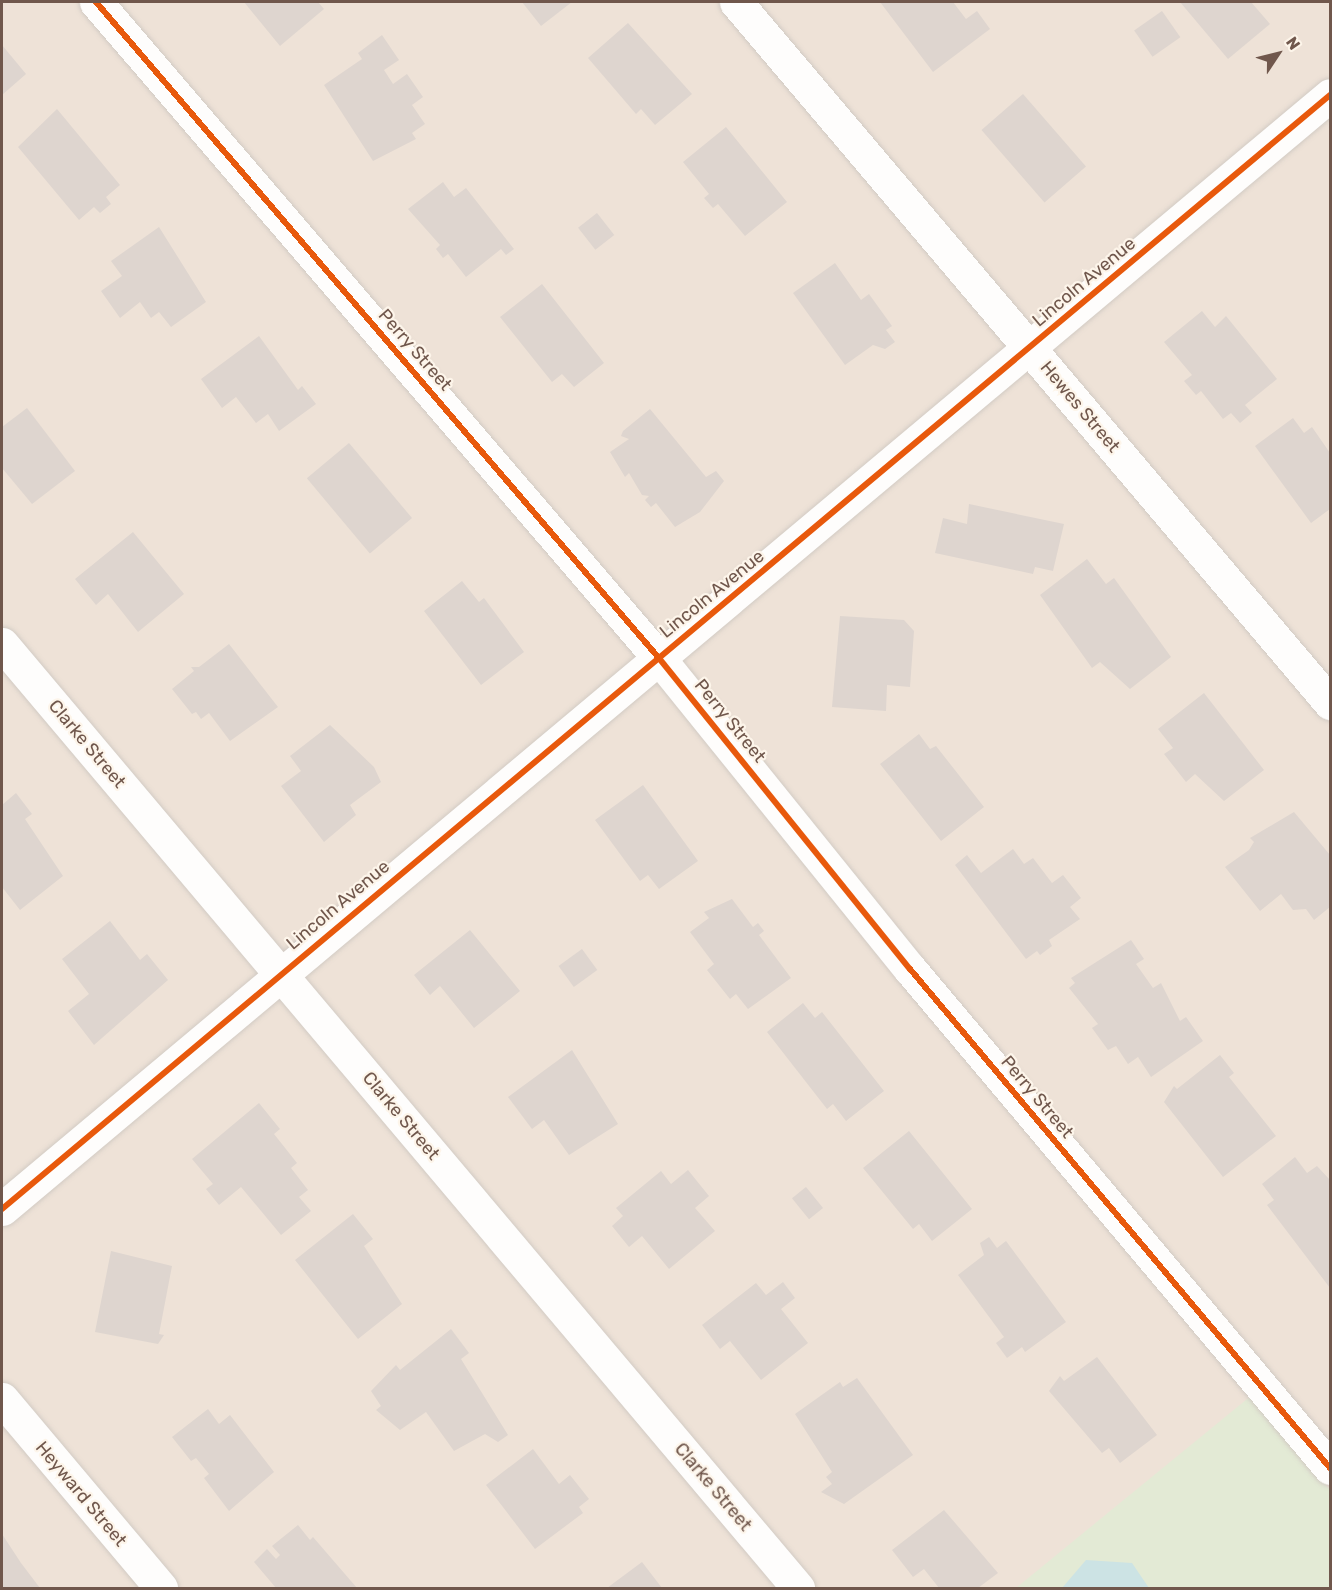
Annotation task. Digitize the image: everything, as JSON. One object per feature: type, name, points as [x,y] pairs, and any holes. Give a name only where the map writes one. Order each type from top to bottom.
[{"type":"street","name":"Perry Street","points":[[96,2],[658,657],[910,969],[1330,1468]]},
{"type":"street","name":"Hewes Street","points":[[736,2],[1330,703]]},
{"type":"street","name":"Lincoln Avenue","points":[[2,1209],[1330,94]]},
{"type":"street","name":"Clarke Street","points":[[2,644],[798,1588]]},
{"type":"street","name":"Heyward Street","points":[[2,1399],[161,1588]]},
{"type":"shaded area","points":[[2,2],[1330,2],[1330,1588],[2,1588]]},
{"type":"shaded area","points":[[1086,1560],[1132,1563],[1149,1588],[1062,1588]]},
{"type":"green space","points":[[1252,1395],[1330,1490],[1330,1588],[1016,1588]]},
{"type":"building","points":[[244,2],[318,2],[324,9],[280,46]]},
{"type":"building","points":[[522,2],[572,2],[541,26]]},
{"type":"building","points":[[880,2],[953,2],[966,19],[977,11],[990,29],[933,72]]},
{"type":"building","points":[[1180,2],[1251,2],[1270,24],[1228,59]]},
{"type":"building","points":[[1162,11],[1180,37],[1153,57],[1134,31]]},
{"type":"building","points":[[628,23],[692,94],[655,125],[641,109],[636,114],[588,58]]},
{"type":"building","points":[[382,35],[399,60],[384,70],[393,84],[407,74],[423,97],[412,105],[425,124],[412,133],[416,139],[373,161],[324,85],[362,59],[358,53]]},
{"type":"building","points":[[2,45],[26,74],[2,95]]},
{"type":"building","points":[[1023,94],[1086,166],[1044,203],[981,130]]},
{"type":"building","points":[[57,109],[120,185],[106,197],[111,204],[100,213],[94,207],[79,220],[18,147]]},
{"type":"building","points":[[726,127],[787,202],[745,236],[718,204],[713,208],[704,198],[709,194],[683,162]]},
{"type":"building","points":[[443,182],[454,197],[466,188],[514,249],[506,255],[501,249],[466,277],[448,254],[443,258],[436,249],[440,245],[408,209]]},
{"type":"building","points":[[597,213],[614,235],[595,250],[578,228]]},
{"type":"building","points":[[159,227],[206,302],[171,327],[159,312],[151,318],[140,302],[120,318],[101,291],[122,276],[111,261]]},
{"type":"building","points":[[835,263],[861,300],[869,294],[892,326],[886,330],[895,342],[885,349],[873,345],[845,365],[793,293]]},
{"type":"building","points":[[542,284],[604,363],[574,387],[562,374],[552,382],[500,317]]},
{"type":"building","points":[[1202,311],[1215,327],[1226,316],[1277,379],[1245,405],[1252,413],[1240,423],[1231,413],[1223,419],[1201,391],[1196,395],[1184,381],[1192,375],[1164,342]]},
{"type":"building","points":[[259,336],[298,390],[302,386],[316,404],[279,431],[268,414],[256,423],[236,397],[222,408],[201,379]]},
{"type":"building","points":[[27,408],[75,471],[32,504],[2,468],[2,427]]},
{"type":"building","points":[[650,409],[706,477],[716,471],[724,481],[700,512],[675,527],[656,503],[651,507],[645,500],[649,496],[642,495],[629,473],[625,477],[610,452],[629,439],[621,436],[623,431]]},
{"type":"building","points":[[1293,418],[1304,433],[1312,427],[1330,453],[1330,509],[1311,523],[1255,446]]},
{"type":"building","points":[[349,443],[412,518],[370,553],[307,478]]},
{"type":"building","points":[[969,504],[1064,524],[1053,571],[1035,567],[1033,574],[935,553],[943,518],[967,524]]},
{"type":"building","points":[[133,532],[184,594],[138,632],[108,594],[96,605],[75,579]]},
{"type":"building","points":[[1087,559],[1106,584],[1114,578],[1171,657],[1130,689],[1100,662],[1092,668],[1040,595]]},
{"type":"building","points":[[462,581],[479,602],[484,598],[524,652],[481,685],[424,611]]},
{"type":"building","points":[[840,616],[904,620],[914,631],[910,687],[887,685],[886,711],[832,707]]},
{"type":"building","points":[[229,644],[278,707],[230,741],[209,713],[201,719],[196,712],[192,714],[172,689],[194,671],[191,667],[199,667]]},
{"type":"building","points":[[1204,693],[1264,770],[1224,801],[1195,774],[1186,782],[1164,754],[1173,748],[1158,729]]},
{"type":"building","points":[[330,725],[374,767],[381,782],[350,805],[356,815],[324,842],[281,786],[301,771],[290,756]]},
{"type":"building","points":[[919,734],[930,749],[936,746],[984,807],[941,841],[880,764]]},
{"type":"building","points":[[643,785],[698,861],[659,889],[648,875],[640,881],[595,820]]},
{"type":"building","points":[[16,793],[32,814],[25,819],[63,876],[20,910],[2,887],[2,805]]},
{"type":"building","points":[[1294,812],[1330,855],[1330,907],[1314,920],[1306,909],[1293,910],[1281,894],[1260,911],[1225,867],[1249,850],[1254,842],[1250,838]]},
{"type":"building","points":[[1013,849],[1024,864],[1033,858],[1052,883],[1063,875],[1081,898],[1070,907],[1080,919],[1049,940],[1052,946],[1040,955],[1037,951],[1026,959],[955,865],[967,855],[981,873]]},
{"type":"building","points":[[732,899],[753,927],[758,923],[764,931],[759,935],[791,978],[748,1009],[736,994],[730,999],[707,970],[714,964],[690,932],[709,918],[704,912]]},
{"type":"building","points":[[110,921],[140,960],[147,954],[168,980],[94,1045],[68,1011],[89,994],[62,959]]},
{"type":"building","points":[[470,930],[520,991],[474,1028],[440,986],[430,995],[414,975]]},
{"type":"building","points":[[1131,940],[1144,959],[1136,964],[1153,988],[1161,983],[1180,1021],[1186,1017],[1203,1041],[1151,1077],[1138,1057],[1128,1064],[1116,1046],[1108,1050],[1092,1028],[1098,1024],[1069,988],[1075,983],[1071,978]]},
{"type":"building","points":[[582,949],[597,970],[574,987],[559,966]]},
{"type":"building","points":[[803,1003],[815,1018],[822,1012],[884,1091],[846,1121],[833,1104],[827,1109],[767,1032]]},
{"type":"building","points":[[572,1050],[618,1124],[569,1155],[544,1120],[532,1129],[508,1097]]},
{"type":"building","points":[[1220,1055],[1234,1073],[1229,1077],[1276,1136],[1223,1177],[1164,1102],[1174,1086],[1177,1089]]},
{"type":"building","points":[[259,1103],[280,1129],[274,1134],[297,1163],[291,1168],[308,1190],[299,1197],[311,1211],[281,1235],[241,1187],[219,1205],[206,1189],[213,1184],[192,1159]]},
{"type":"building","points":[[909,1131],[972,1209],[932,1241],[919,1224],[913,1229],[863,1168]]},
{"type":"building","points":[[1295,1157],[1307,1173],[1317,1166],[1330,1180],[1330,1288],[1267,1205],[1274,1200],[1262,1184]]},
{"type":"building","points":[[688,1170],[709,1196],[695,1208],[715,1231],[669,1269],[642,1236],[629,1247],[612,1226],[623,1216],[616,1208],[661,1171],[671,1184]]},
{"type":"building","points":[[806,1187],[823,1208],[809,1219],[792,1198]]},
{"type":"building","points":[[353,1214],[373,1239],[364,1246],[402,1304],[358,1339],[295,1260]]},
{"type":"building","points":[[989,1237],[997,1248],[1006,1241],[1066,1322],[1025,1352],[1022,1347],[1007,1358],[996,1343],[1004,1337],[958,1275],[984,1255],[980,1243]]},
{"type":"building","points":[[111,1251],[172,1266],[159,1334],[164,1335],[158,1344],[95,1332]]},
{"type":"building","points":[[783,1282],[795,1298],[781,1309],[808,1343],[761,1380],[730,1341],[720,1349],[702,1325],[756,1283],[766,1295]]},
{"type":"building","points":[[451,1329],[469,1353],[461,1359],[508,1435],[498,1442],[485,1434],[454,1451],[426,1412],[400,1430],[376,1410],[381,1406],[371,1391],[396,1365],[400,1370]]},
{"type":"building","points":[[1097,1357],[1157,1435],[1120,1463],[1109,1448],[1102,1453],[1049,1391],[1060,1376],[1064,1381]]},
{"type":"building","points":[[857,1378],[913,1455],[844,1504],[821,1492],[832,1484],[826,1477],[832,1472],[795,1414],[840,1382],[843,1387]]},
{"type":"building","points":[[208,1409],[219,1424],[230,1415],[274,1472],[229,1511],[204,1478],[209,1474],[196,1458],[191,1461],[172,1437]]},
{"type":"building","points":[[533,1449],[559,1484],[570,1475],[589,1499],[579,1507],[583,1513],[535,1549],[486,1485]]},
{"type":"building","points":[[944,1510],[998,1573],[978,1588],[939,1588],[924,1569],[913,1577],[892,1550]]},
{"type":"building","points":[[298,1525],[310,1540],[313,1537],[357,1588],[276,1588],[254,1562],[267,1549],[276,1559],[280,1555],[272,1546]]},
{"type":"building","points":[[2,1534],[21,1563],[40,1588],[2,1588]]},
{"type":"building","points":[[642,1562],[662,1588],[607,1588]]},
{"type":"cycle path","points":[[96,2],[658,657],[910,969],[1330,1468]]},
{"type":"cycle path","points":[[2,1209],[1330,95]]}]
